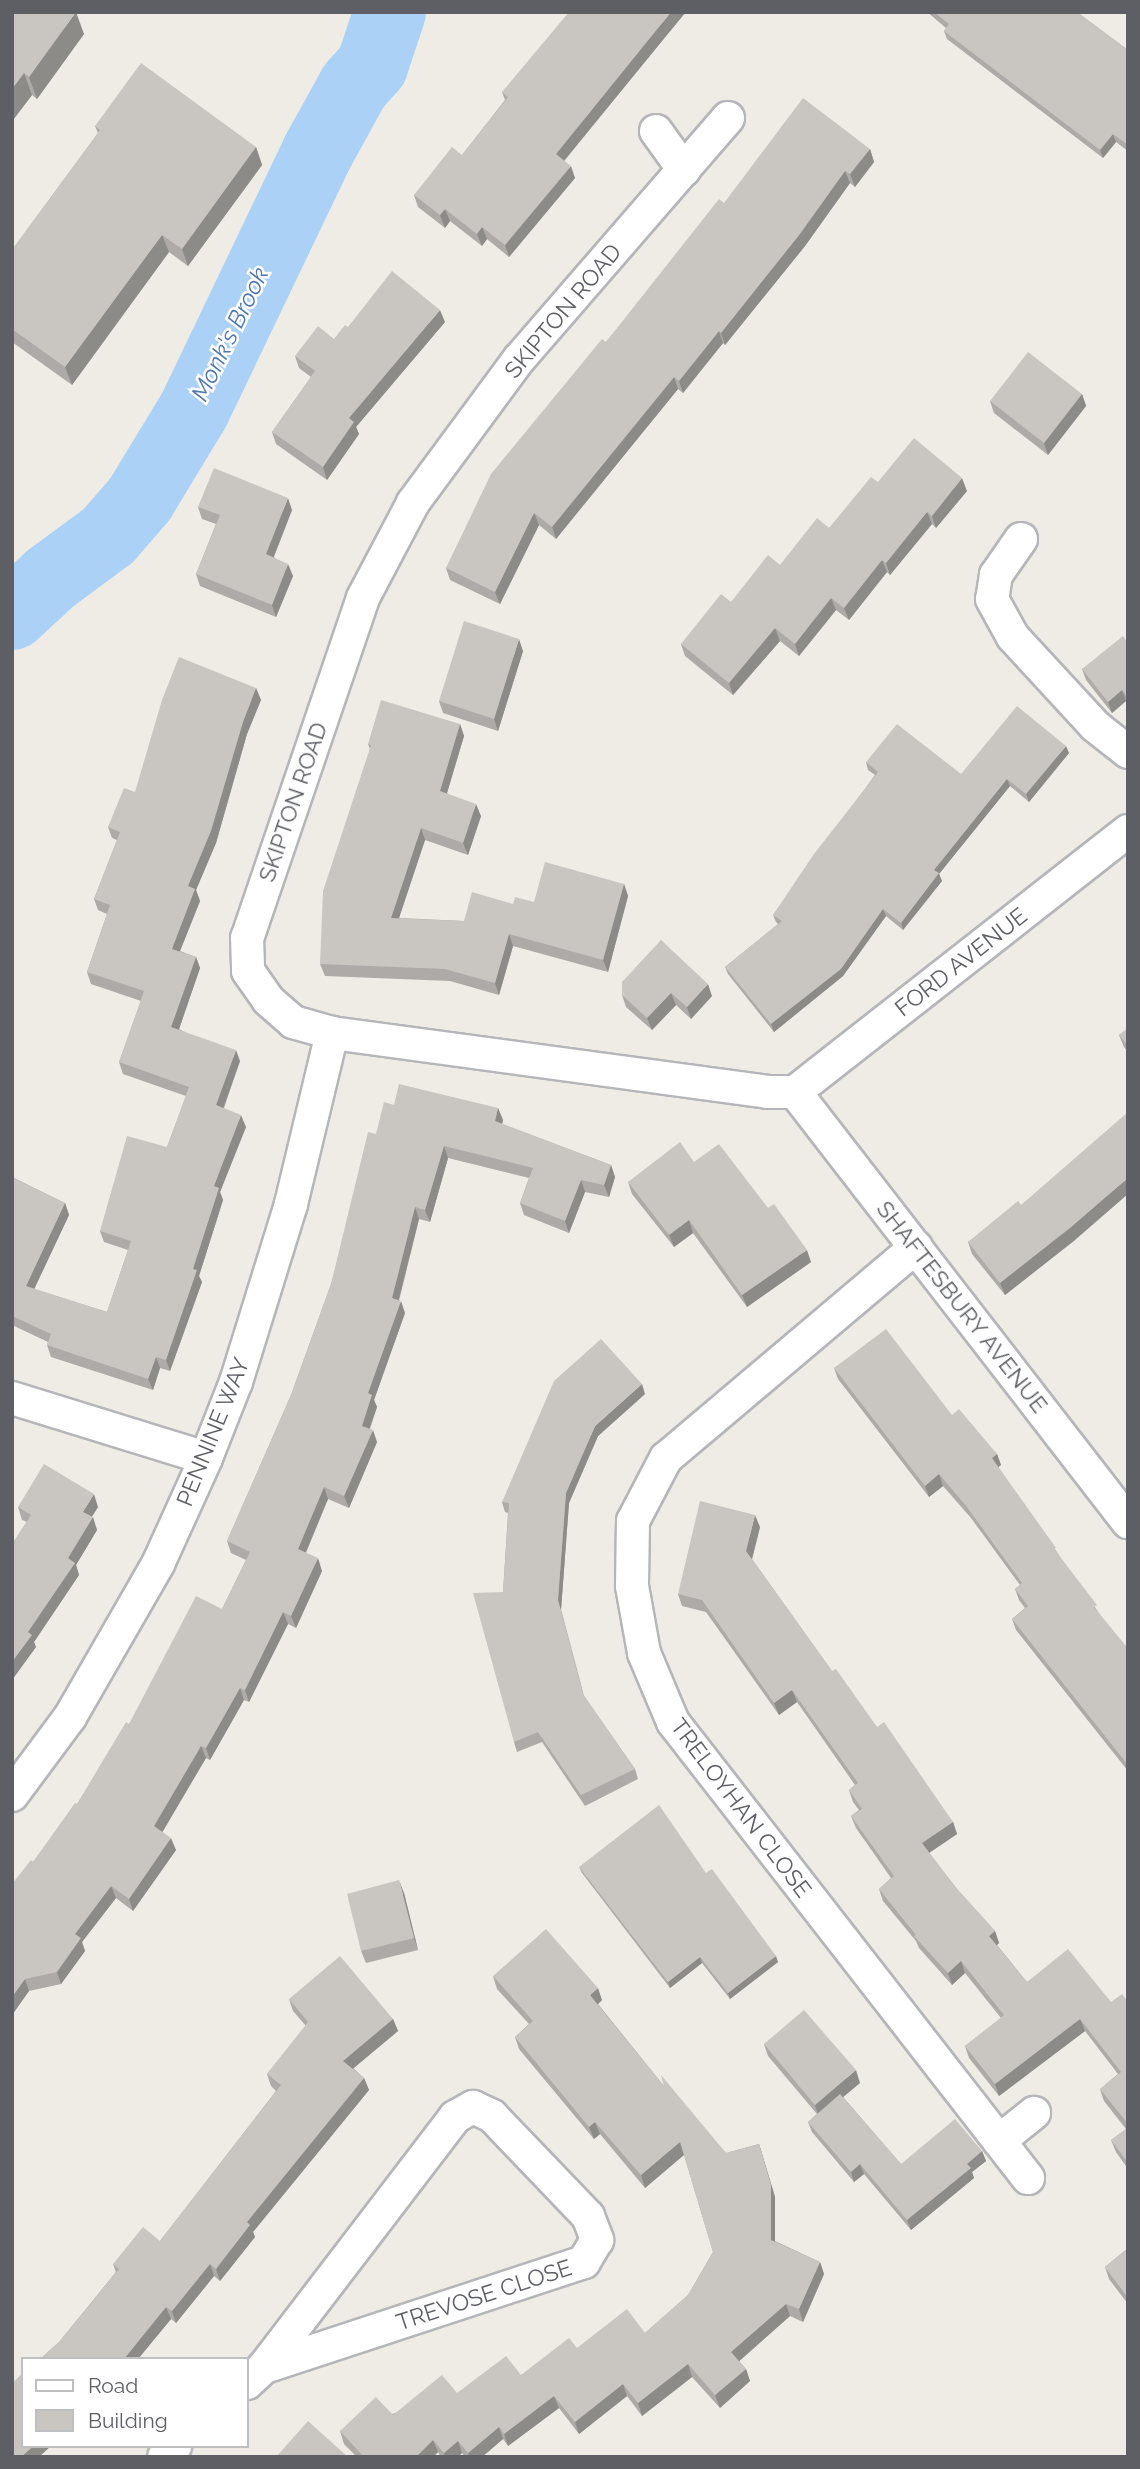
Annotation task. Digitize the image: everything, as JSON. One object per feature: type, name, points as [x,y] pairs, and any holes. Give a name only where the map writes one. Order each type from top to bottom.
[{"type":"street","name":"SKIPTON ROAD","points":[[728,118],[519,359],[413,502],[363,598],[247,938],[248,971],[268,1000],[293,1022],[332,1033],[754,1090],[795,1092]]},
{"type":"street","points":[[656,131],[684,170]]},
{"type":"street","points":[[1021,539],[996,575],[992,600],[1013,637],[1096,726],[1128,752]]},
{"type":"street","name":"FORD AVENUE","points":[[795,1092],[1128,831]]},
{"type":"street","name":"PENNINE WAY","points":[[12,1795],[71,1717],[158,1564],[206,1458],[236,1382],[292,1204],[332,1033]]},
{"type":"street","name":"SHAFTESBURY AVENUE","points":[[795,1092],[1128,1522]]},
{"type":"street","name":"TRELOYHAN CLOSE","points":[[916,1247],[666,1458],[633,1521],[632,1586],[644,1653],[673,1722],[1028,2178]]},
{"type":"street","points":[[12,1398],[206,1458]]},
{"type":"street","name":"TREVOSE CLOSE","points":[[473,2107],[492,2116],[588,2216],[597,2240],[584,2262],[256,2375],[455,2117],[473,2107]]},
{"type":"street","points":[[999,2141],[1034,2113]]},
{"type":"building","points":[[12,12],[76,12],[29,77],[24,73],[12,89]]},
{"type":"building","points":[[569,12],[671,12],[556,154],[571,166],[505,245],[482,227],[477,234],[445,209],[440,215],[414,195],[452,147],[462,155],[508,97],[502,92]]},
{"type":"building","points":[[934,12],[1077,12],[1128,50],[1128,145],[1113,134],[1100,150],[944,31],[949,24]]},
{"type":"building","points":[[141,63],[256,147],[182,249],[162,235],[65,367],[12,329],[12,250],[100,130],[95,126]]},
{"type":"building","points":[[803,98],[870,149],[850,174],[845,171],[800,234],[721,333],[719,331],[679,381],[674,377],[552,527],[534,513],[495,592],[446,568],[491,474],[602,339],[606,342],[719,199],[724,203]]},
{"type":"building","points":[[392,271],[440,310],[349,418],[354,422],[323,467],[272,432],[315,371],[295,356],[318,326],[334,339],[345,325],[348,327]]},
{"type":"building","points":[[1028,352],[1082,394],[1044,443],[990,401]]},
{"type":"building","points":[[914,438],[962,478],[932,516],[927,512],[886,563],[882,560],[844,608],[831,598],[795,644],[775,628],[729,683],[681,644],[721,594],[731,602],[768,555],[780,565],[817,518],[829,528],[871,477],[878,482]]},
{"type":"building","points":[[214,468],[288,498],[266,554],[288,564],[272,605],[196,574],[220,515],[198,507]]},
{"type":"building","points":[[464,621],[519,639],[494,719],[439,701]]},
{"type":"building","points":[[1123,636],[1128,643],[1128,697],[1122,690],[1108,702],[1082,669]]},
{"type":"building","points":[[179,657],[256,688],[243,722],[211,831],[188,886],[195,889],[172,949],[196,957],[171,1027],[236,1050],[216,1105],[241,1115],[214,1186],[219,1188],[193,1269],[197,1270],[166,1360],[156,1357],[148,1379],[47,1345],[51,1334],[12,1316],[12,1177],[65,1203],[26,1286],[107,1312],[131,1241],[100,1231],[127,1136],[167,1147],[189,1087],[119,1062],[144,991],[87,972],[110,905],[94,899],[120,832],[108,827],[124,788],[135,792],[162,700]]},
{"type":"building","points":[[381,700],[460,724],[440,791],[476,804],[463,843],[421,828],[391,918],[464,921],[472,892],[513,904],[515,897],[534,902],[545,862],[624,884],[603,960],[509,934],[495,983],[445,969],[320,964],[323,891],[371,745],[368,744]]},
{"type":"building","points":[[1017,706],[1066,746],[1026,794],[1007,779],[934,870],[939,873],[901,923],[883,909],[841,969],[771,1024],[725,967],[782,921],[773,915],[814,854],[878,772],[866,762],[897,724],[961,774]]},
{"type":"building","points":[[661,940],[708,984],[687,1007],[671,993],[647,1018],[622,995],[622,982]]},
{"type":"building","points":[[1128,1028],[1128,1046],[1119,1035]]},
{"type":"building","points":[[399,1084],[498,1108],[495,1121],[611,1165],[604,1185],[581,1180],[565,1221],[520,1203],[533,1168],[444,1146],[425,1210],[415,1207],[392,1298],[401,1301],[368,1393],[372,1395],[362,1426],[373,1430],[344,1496],[324,1487],[298,1549],[318,1558],[291,1616],[283,1612],[245,1690],[240,1688],[206,1748],[201,1746],[154,1826],[171,1838],[129,1899],[111,1886],[75,1934],[81,1938],[57,1972],[25,1979],[12,1997],[12,1884],[31,1860],[33,1862],[75,1803],[77,1804],[126,1722],[129,1724],[196,1596],[222,1609],[250,1552],[227,1541],[291,1395],[331,1284],[368,1132],[376,1134],[384,1102],[394,1105]]},
{"type":"building","points":[[1128,1112],[1128,1178],[1000,1283],[968,1242],[1018,1201],[1021,1205]]},
{"type":"building","points":[[680,1142],[694,1162],[719,1144],[768,1208],[774,1204],[807,1250],[742,1295],[689,1220],[669,1235],[628,1182]]},
{"type":"building","points":[[886,1329],[952,1415],[959,1409],[997,1454],[992,1458],[1056,1548],[1054,1549],[1097,1605],[1094,1607],[1128,1649],[1128,1765],[1012,1619],[1028,1606],[1015,1589],[1022,1583],[967,1507],[939,1474],[925,1486],[834,1368]]},
{"type":"building","points":[[601,1339],[642,1384],[595,1426],[566,1493],[558,1600],[583,1694],[635,1769],[581,1795],[538,1732],[514,1742],[473,1593],[503,1592],[509,1503],[502,1502],[554,1381]]},
{"type":"building","points":[[44,1464],[94,1494],[83,1512],[93,1517],[68,1558],[75,1563],[28,1632],[32,1635],[12,1662],[12,1544],[31,1515],[18,1507]]},
{"type":"building","points":[[700,1501],[755,1515],[746,1551],[832,1671],[836,1669],[877,1727],[884,1722],[953,1822],[922,1843],[957,1889],[995,1931],[989,1936],[1027,1982],[1068,1949],[1111,2002],[1122,1994],[1128,2002],[1128,2124],[1100,2089],[1121,2072],[1080,2019],[995,2084],[965,2046],[1004,2015],[961,1961],[948,1973],[914,1936],[916,1935],[879,1889],[894,1876],[851,1816],[862,1809],[849,1790],[858,1783],[792,1690],[774,1703],[702,1600],[678,1594]]},
{"type":"building","points":[[659,1805],[706,1873],[712,1869],[776,1956],[728,1993],[700,1957],[668,1982],[579,1867]]},
{"type":"building","points":[[399,1880],[414,1938],[361,1951],[347,1894]]},
{"type":"building","points":[[546,1929],[598,1988],[590,1995],[664,2086],[661,2075],[726,2153],[759,2144],[771,2185],[771,2240],[820,2262],[799,2309],[786,2304],[731,2352],[746,2369],[715,2395],[688,2364],[638,2403],[623,2384],[575,2422],[554,2396],[504,2434],[499,2427],[468,2453],[458,2441],[444,2453],[433,2440],[416,2457],[364,2457],[340,2431],[376,2397],[393,2415],[442,2375],[457,2393],[506,2356],[521,2375],[569,2338],[577,2348],[627,2309],[645,2333],[688,2295],[713,2252],[680,2142],[641,2175],[595,2122],[589,2127],[515,2037],[533,2021],[493,1976]]},
{"type":"building","points":[[340,1956],[393,2019],[343,2061],[364,2078],[247,2222],[250,2225],[216,2269],[210,2264],[172,2311],[166,2307],[126,2357],[42,2357],[59,2342],[119,2269],[113,2264],[143,2227],[160,2241],[281,2085],[267,2074],[308,2022],[289,1999]]},
{"type":"building","points":[[804,2010],[856,2070],[815,2105],[764,2044]]},
{"type":"building","points":[[840,2094],[901,2164],[955,2119],[982,2151],[967,2164],[971,2168],[907,2220],[860,2164],[851,2172],[808,2122]]},
{"type":"building","points":[[1128,2128],[1128,2163],[1111,2140]]},
{"type":"building","points":[[1128,2248],[1128,2298],[1105,2267]]},
{"type":"building","points":[[21,2375],[21,2448],[31,2448],[21,2457],[12,2457],[12,2383]]},
{"type":"building","points":[[308,2421],[348,2457],[276,2457]]},
{"type":"waterway","name":"Monk's Brook","points":[[12,614],[51,578],[108,536],[140,499],[194,410],[317,153],[354,86],[372,66],[390,12]]}]
